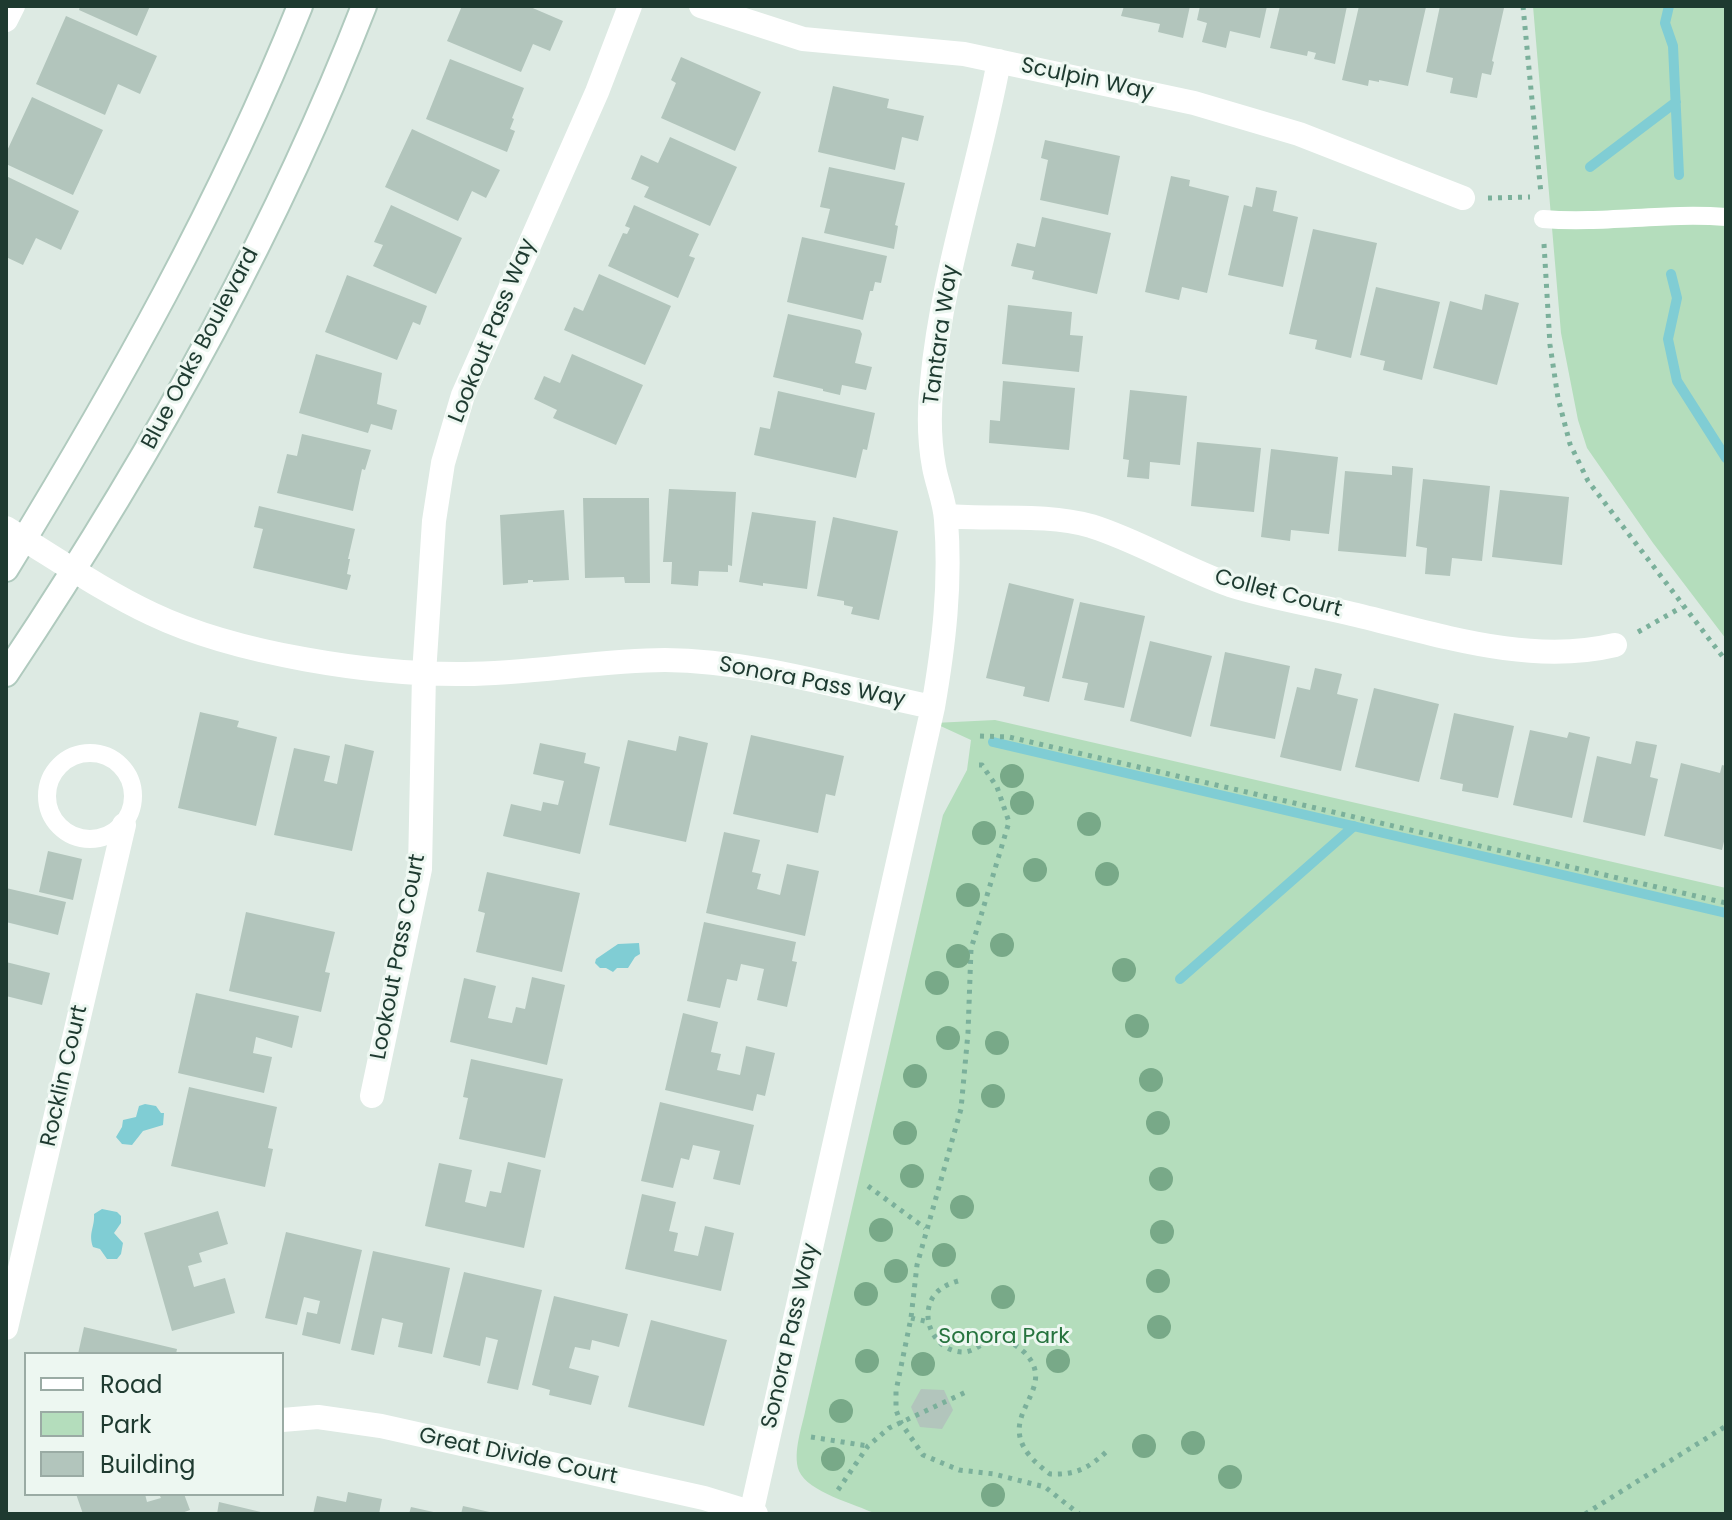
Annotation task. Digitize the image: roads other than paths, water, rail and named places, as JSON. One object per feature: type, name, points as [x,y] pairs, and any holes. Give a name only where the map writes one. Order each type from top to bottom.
[{"type":"street","points":[[6,20],[13,6]]},
{"type":"street","points":[[6,569],[15,534],[116,383],[190,250],[300,6]]},
{"type":"street","name":"Blue Oaks Boulevard","points":[[6,674],[75,570],[176,400],[292,174],[364,6]]},
{"type":"street","name":"Lookout Pass Way","points":[[424,674],[434,521],[443,463],[463,395],[597,92],[630,6]]},
{"type":"street","name":"Sculpin Way","points":[[701,6],[803,39],[866,47],[933,50],[999,61],[1248,117],[1463,198]]},
{"type":"street","name":"Tantara Way","points":[[933,707],[948,600],[946,516],[933,464],[930,422],[932,382],[949,274],[999,61]]},
{"type":"street","name":"Collet Court","points":[[946,516],[1050,520],[1087,525],[1135,541],[1230,585],[1479,644],[1564,651],[1615,645]]},
{"type":"street","name":"Sonora Pass Way","points":[[15,534],[154,615],[240,643],[339,664],[424,674],[501,673],[665,660],[771,671],[933,707],[753,1513]]},
{"type":"street","name":"Lookout Pass Court","points":[[372,1096],[420,869],[424,674]]},
{"type":"street","name":"Rocklin Court","points":[[6,1328],[124,825]]},
{"type":"street","name":"Great Divide Court","points":[[284,1420],[318,1417],[381,1426],[704,1498],[753,1513]]},
{"type":"lane","points":[[1543,219],[1579,222],[1643,216],[1726,217]]},
{"type":"lane","points":[[87,753],[107,756],[128,775],[134,797],[124,825],[99,840],[74,837],[54,821],[46,797],[53,773],[67,759],[87,753]]},
{"type":"water","points":[[639,943],[640,954],[628,968],[617,968],[613,972],[595,963],[596,959],[618,944]]},
{"type":"water","points":[[139,1106],[156,1106],[164,1113],[163,1125],[143,1131],[132,1145],[122,1144],[116,1137],[123,1120],[136,1117]]},
{"type":"water","points":[[102,1209],[121,1216],[121,1223],[114,1233],[123,1243],[117,1259],[107,1259],[100,1249],[93,1247],[94,1214]]},
{"type":"waterway","points":[[1669,6],[1665,23],[1673,46],[1679,175]]},
{"type":"waterway","points":[[1590,167],[1676,102]]},
{"type":"waterway","points":[[1671,274],[1677,298],[1668,339],[1677,381],[1726,458]]},
{"type":"waterway","points":[[993,742],[1726,913]]},
{"type":"waterway","points":[[1180,979],[1354,826]]},
{"type":"park label","name":"Sonora Park","points":[[1004,1337]]}]
